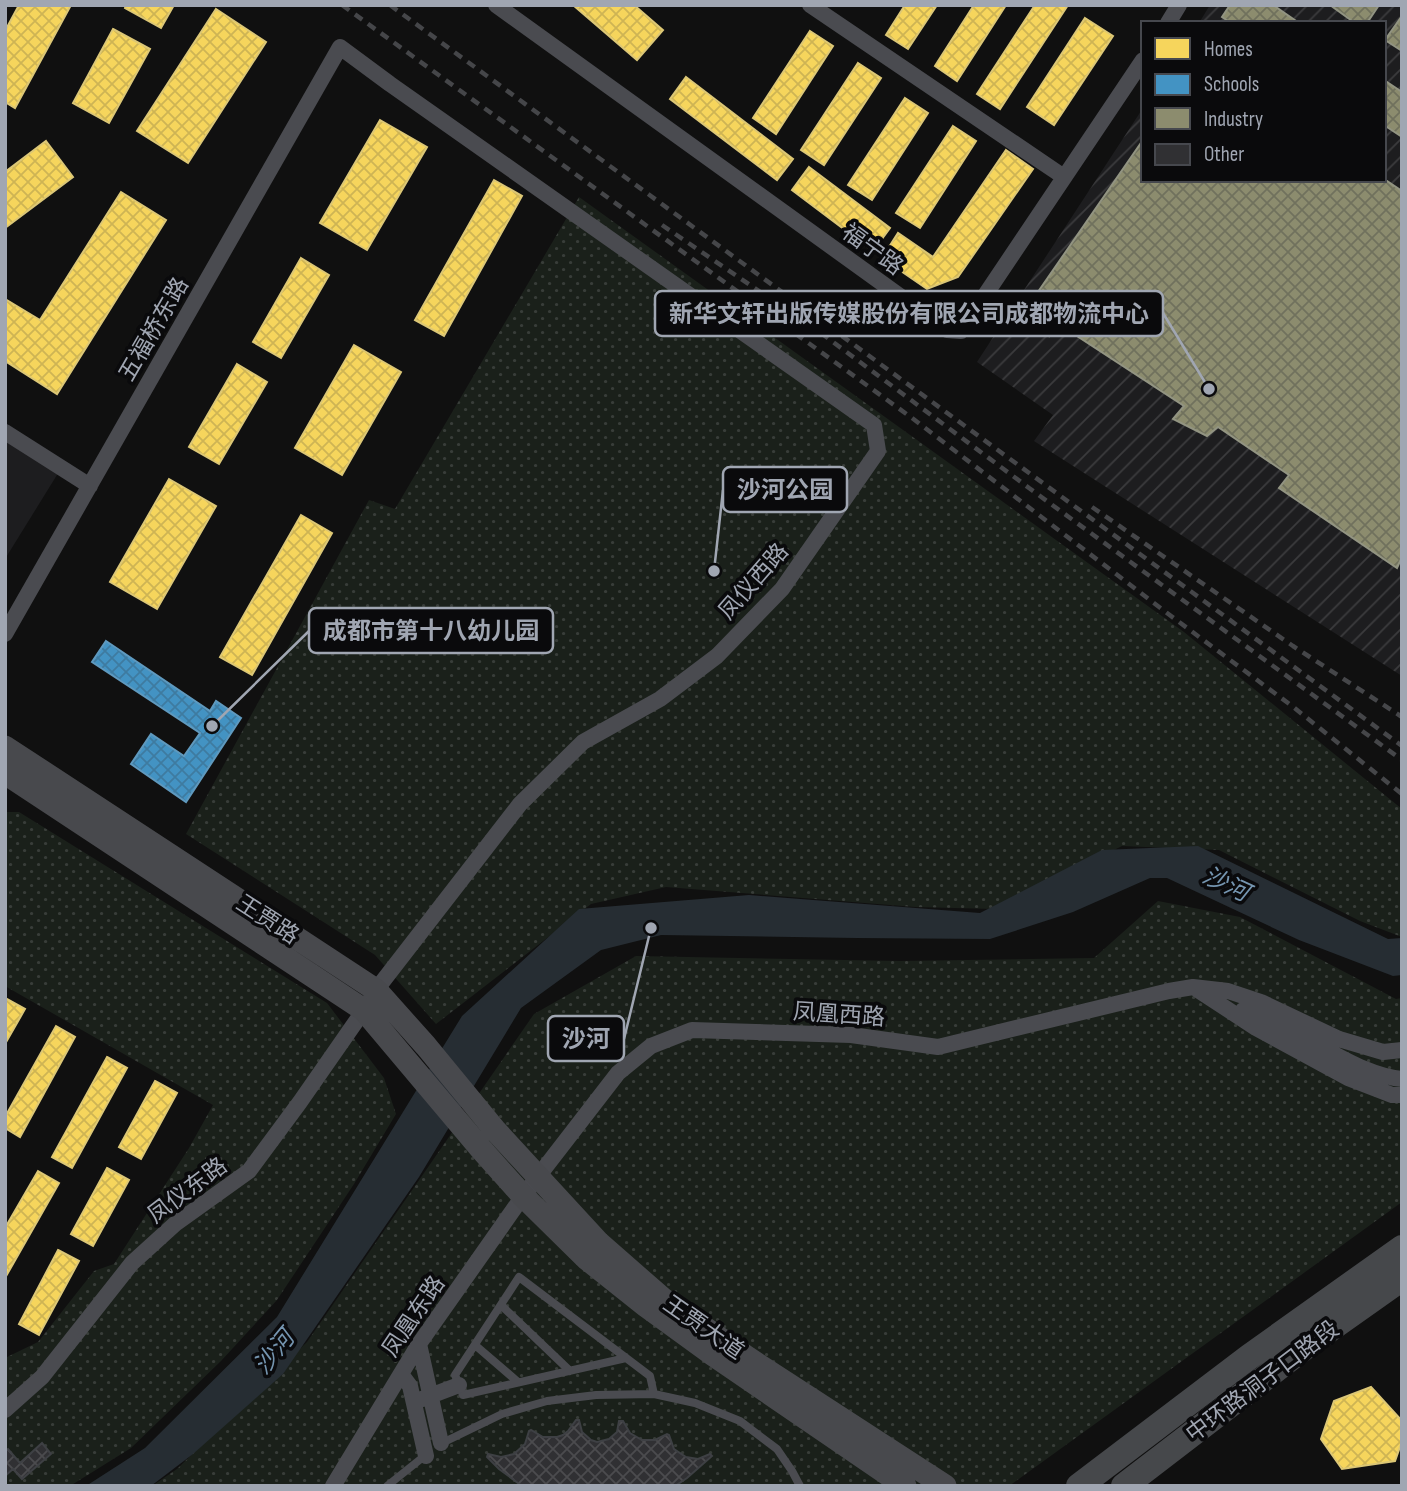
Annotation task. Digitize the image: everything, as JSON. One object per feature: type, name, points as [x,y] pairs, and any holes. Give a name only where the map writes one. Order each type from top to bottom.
[{"type":"main road","name":"王贾路","points":[[5,747],[376,990],[481,1149]]},
{"type":"main road","name":"王贾路","points":[[5,773],[364,1010],[416,1053],[495,1130]]},
{"type":"main road","name":"王贾大道","points":[[495,1130],[599,1243],[663,1299],[748,1358],[945,1486]]},
{"type":"main road","name":"王贾大道","points":[[481,1149],[523,1196],[587,1258],[646,1306],[905,1486]]},
{"type":"main road","name":"中环路洞子口路段","points":[[1079,1486],[1249,1357],[1402,1248]]},
{"type":"main road","name":"中环路洞子口路段","points":[[1124,1486],[1309,1343],[1402,1278]]},
{"type":"street","name":"福宁路","points":[[496,5],[947,330],[961,331],[1141,63]]},
{"type":"street","points":[[810,5],[1065,177]]},
{"type":"street","points":[[1169,21],[1179,5]]},
{"type":"street","name":"凤仪西路","points":[[340,47],[390,85],[874,425],[878,451],[782,589],[717,656],[660,699],[583,742],[520,804],[376,990]]},
{"type":"street","name":"五福桥东路","points":[[5,634],[340,47]]},
{"type":"street","points":[[5,432],[90,486]]},
{"type":"street","points":[[1193,987],[1302,1036],[1351,1063],[1393,1079],[1402,1079]]},
{"type":"street","points":[[1193,987],[1256,1028],[1348,1078],[1392,1095],[1402,1095]]},
{"type":"street","name":"凤凰西路","points":[[539,1177],[618,1073],[651,1046],[692,1030],[851,1035],[938,1047],[1193,987],[1228,991],[1261,1002],[1339,1039],[1383,1052],[1402,1050]]},
{"type":"street","name":"凤仪东路","points":[[5,1410],[42,1377],[132,1263],[175,1224],[249,1171],[376,990]]},
{"type":"street","name":"凤凰东路","points":[[333,1486],[419,1345],[539,1177]]},
{"type":"street","points":[[419,1345],[441,1443]]},
{"type":"street","points":[[401,1374],[410,1386],[425,1456]]},
{"type":"street","points":[[414,1403],[459,1385]]},
{"type":"lane","points":[[626,1358],[463,1395],[455,1375],[519,1278],[626,1358],[650,1376],[654,1394]]},
{"type":"lane","points":[[501,1305],[570,1371]]},
{"type":"lane","points":[[475,1345],[518,1382]]},
{"type":"lane","points":[[387,1486],[441,1443],[502,1414],[547,1401],[596,1395],[654,1394],[695,1403],[740,1421],[777,1449],[800,1486]]},
{"type":"shaded area","points":[[1210,5],[1402,5],[1402,676],[1034,441],[1053,415],[977,362],[1141,111],[1141,182],[1386,182],[1386,21],[1200,21]]},
{"type":"shaded area","points":[[579,197],[1184,632],[1402,809],[1402,937],[1360,921],[1219,850],[1122,846],[995,909],[915,907],[666,887],[591,904],[436,1024],[375,955],[186,834],[369,500],[395,509]]},
{"type":"shaded area","points":[[5,433],[65,462],[5,559]]},
{"type":"shaded area","points":[[5,812],[19,812],[327,1003],[384,1078],[396,1114],[354,1184],[277,1300],[221,1361],[131,1448],[70,1486],[5,1486],[5,1358],[38,1342],[94,1271],[114,1264],[189,1148],[213,1105],[5,986]]},
{"type":"shaded area","points":[[1158,901],[1240,917],[1396,999],[1402,998],[1402,1202],[1009,1486],[152,1486],[177,1469],[307,1342],[534,1014],[636,956],[900,961],[1094,958]]},
{"type":"water","points":[[1198,846],[1388,939],[1402,938],[1402,975],[1393,976],[1299,940],[1167,878],[1150,878],[1073,912],[990,939],[661,935],[601,950],[521,1008],[419,1177],[283,1374],[193,1454],[151,1486],[86,1486],[145,1448],[277,1317],[462,1016],[579,909],[749,895],[980,913],[1102,850]]},
{"type":"building: Homes","points":[[19,5],[71,5],[15,108],[5,102],[5,31]]},
{"type":"building: Homes","points":[[126,5],[174,5],[161,28],[125,8]]},
{"type":"building: Homes","points":[[573,5],[634,5],[663,30],[637,60]]},
{"type":"building: Homes","points":[[905,5],[937,5],[908,49],[886,35]]},
{"type":"building: Homes","points":[[974,5],[1006,5],[957,81],[935,66]]},
{"type":"building: Homes","points":[[1035,5],[1068,5],[1000,109],[977,94]]},
{"type":"building: Homes","points":[[216,9],[266,42],[188,163],[137,131]]},
{"type":"building: Homes","points":[[1085,18],[1113,36],[1054,125],[1027,107]]},
{"type":"building: Homes","points":[[113,29],[150,49],[109,123],[73,103]]},
{"type":"building: Homes","points":[[810,31],[833,46],[776,134],[753,118]]},
{"type":"building: Homes","points":[[858,63],[881,78],[824,165],[801,150]]},
{"type":"building: Homes","points":[[686,77],[793,159],[777,180],[670,99]]},
{"type":"building: Homes","points":[[905,98],[928,113],[872,200],[848,185]]},
{"type":"building: Homes","points":[[380,120],[427,147],[367,250],[320,223]]},
{"type":"building: Homes","points":[[953,126],[976,141],[920,228],[896,213]]},
{"type":"building: Homes","points":[[46,141],[73,177],[5,228],[5,172]]},
{"type":"building: Homes","points":[[1006,150],[1033,169],[958,277],[927,289],[882,258],[898,233],[933,257]]},
{"type":"building: Homes","points":[[809,167],[890,228],[873,251],[792,190]]},
{"type":"building: Homes","points":[[494,180],[522,196],[444,336],[415,320]]},
{"type":"building: Homes","points":[[121,192],[166,220],[57,394],[5,361],[5,299],[40,320]]},
{"type":"building: Homes","points":[[301,258],[329,275],[281,358],[253,342]]},
{"type":"building: Homes","points":[[354,345],[401,372],[342,475],[295,448]]},
{"type":"building: Homes","points":[[237,364],[267,382],[219,464],[189,447]]},
{"type":"building: Homes","points":[[169,479],[216,506],[157,609],[110,582]]},
{"type":"building: Homes","points":[[301,515],[332,533],[252,675],[220,657]]},
{"type":"building: Homes","points":[[5,998],[25,1009],[5,1044]]},
{"type":"building: Homes","points":[[56,1026],[75,1037],[20,1137],[5,1128],[5,1117]]},
{"type":"building: Homes","points":[[107,1057],[127,1068],[72,1168],[52,1157]]},
{"type":"building: Homes","points":[[155,1081],[177,1093],[141,1159],[119,1147]]},
{"type":"building: Homes","points":[[107,1168],[129,1180],[93,1246],[71,1234]]},
{"type":"building: Homes","points":[[38,1171],[59,1183],[5,1278],[5,1228]]},
{"type":"building: Homes","points":[[58,1250],[79,1261],[39,1335],[19,1324]]},
{"type":"building: Homes","points":[[1371,1387],[1402,1421],[1402,1441],[1395,1461],[1342,1469],[1321,1439],[1334,1401]]},
{"type":"building: Schools","points":[[106,641],[210,711],[216,701],[241,718],[186,802],[131,764],[151,734],[184,756],[200,733],[92,662]]},
{"type":"building: Industry","points":[[1230,5],[1273,5],[1296,21],[1228,21],[1222,17]]},
{"type":"building: Industry","points":[[1330,5],[1379,5],[1368,21],[1352,21]]},
{"type":"building: Industry","points":[[1402,16],[1402,51],[1386,39]]},
{"type":"building: Industry","points":[[1386,81],[1402,92],[1402,137],[1386,126]]},
{"type":"building: Industry","points":[[1141,143],[1141,182],[1386,180],[1402,191],[1402,557],[1397,568],[1279,488],[1289,475],[1218,427],[1207,436],[1173,419],[1184,406],[1057,323],[1049,336],[1020,318]]},
{"type":"building: Other","points":[[579,1420],[582,1432],[597,1442],[609,1439],[617,1432],[619,1421],[623,1421],[630,1433],[642,1440],[655,1440],[667,1434],[674,1449],[686,1457],[698,1459],[710,1454],[712,1456],[675,1486],[522,1486],[487,1457],[488,1454],[501,1457],[514,1454],[525,1444],[531,1430],[543,1437],[563,1435]]},
{"type":"building: Other","points":[[42,1443],[51,1454],[22,1479],[13,1469],[5,1476],[5,1451],[8,1449],[20,1463]]},
{"type":"railway","points":[[342,5],[912,418],[1292,706],[1402,794]]},
{"type":"railway","points":[[390,5],[1402,746]]},
{"type":"railway","points":[[662,225],[825,336],[1402,760]]},
{"type":"railway","points":[[1092,507],[1293,646],[1402,717]]},
{"type":"place","name":"新华文轩出版传媒股份有限公司成都物流中心","points":[[1209,389]]},
{"type":"place","name":"沙河公园","points":[[714,571]]},
{"type":"place","name":"成都市第十八幼儿园","points":[[212,726]]},
{"type":"place","name":"沙河","points":[[651,928]]}]
